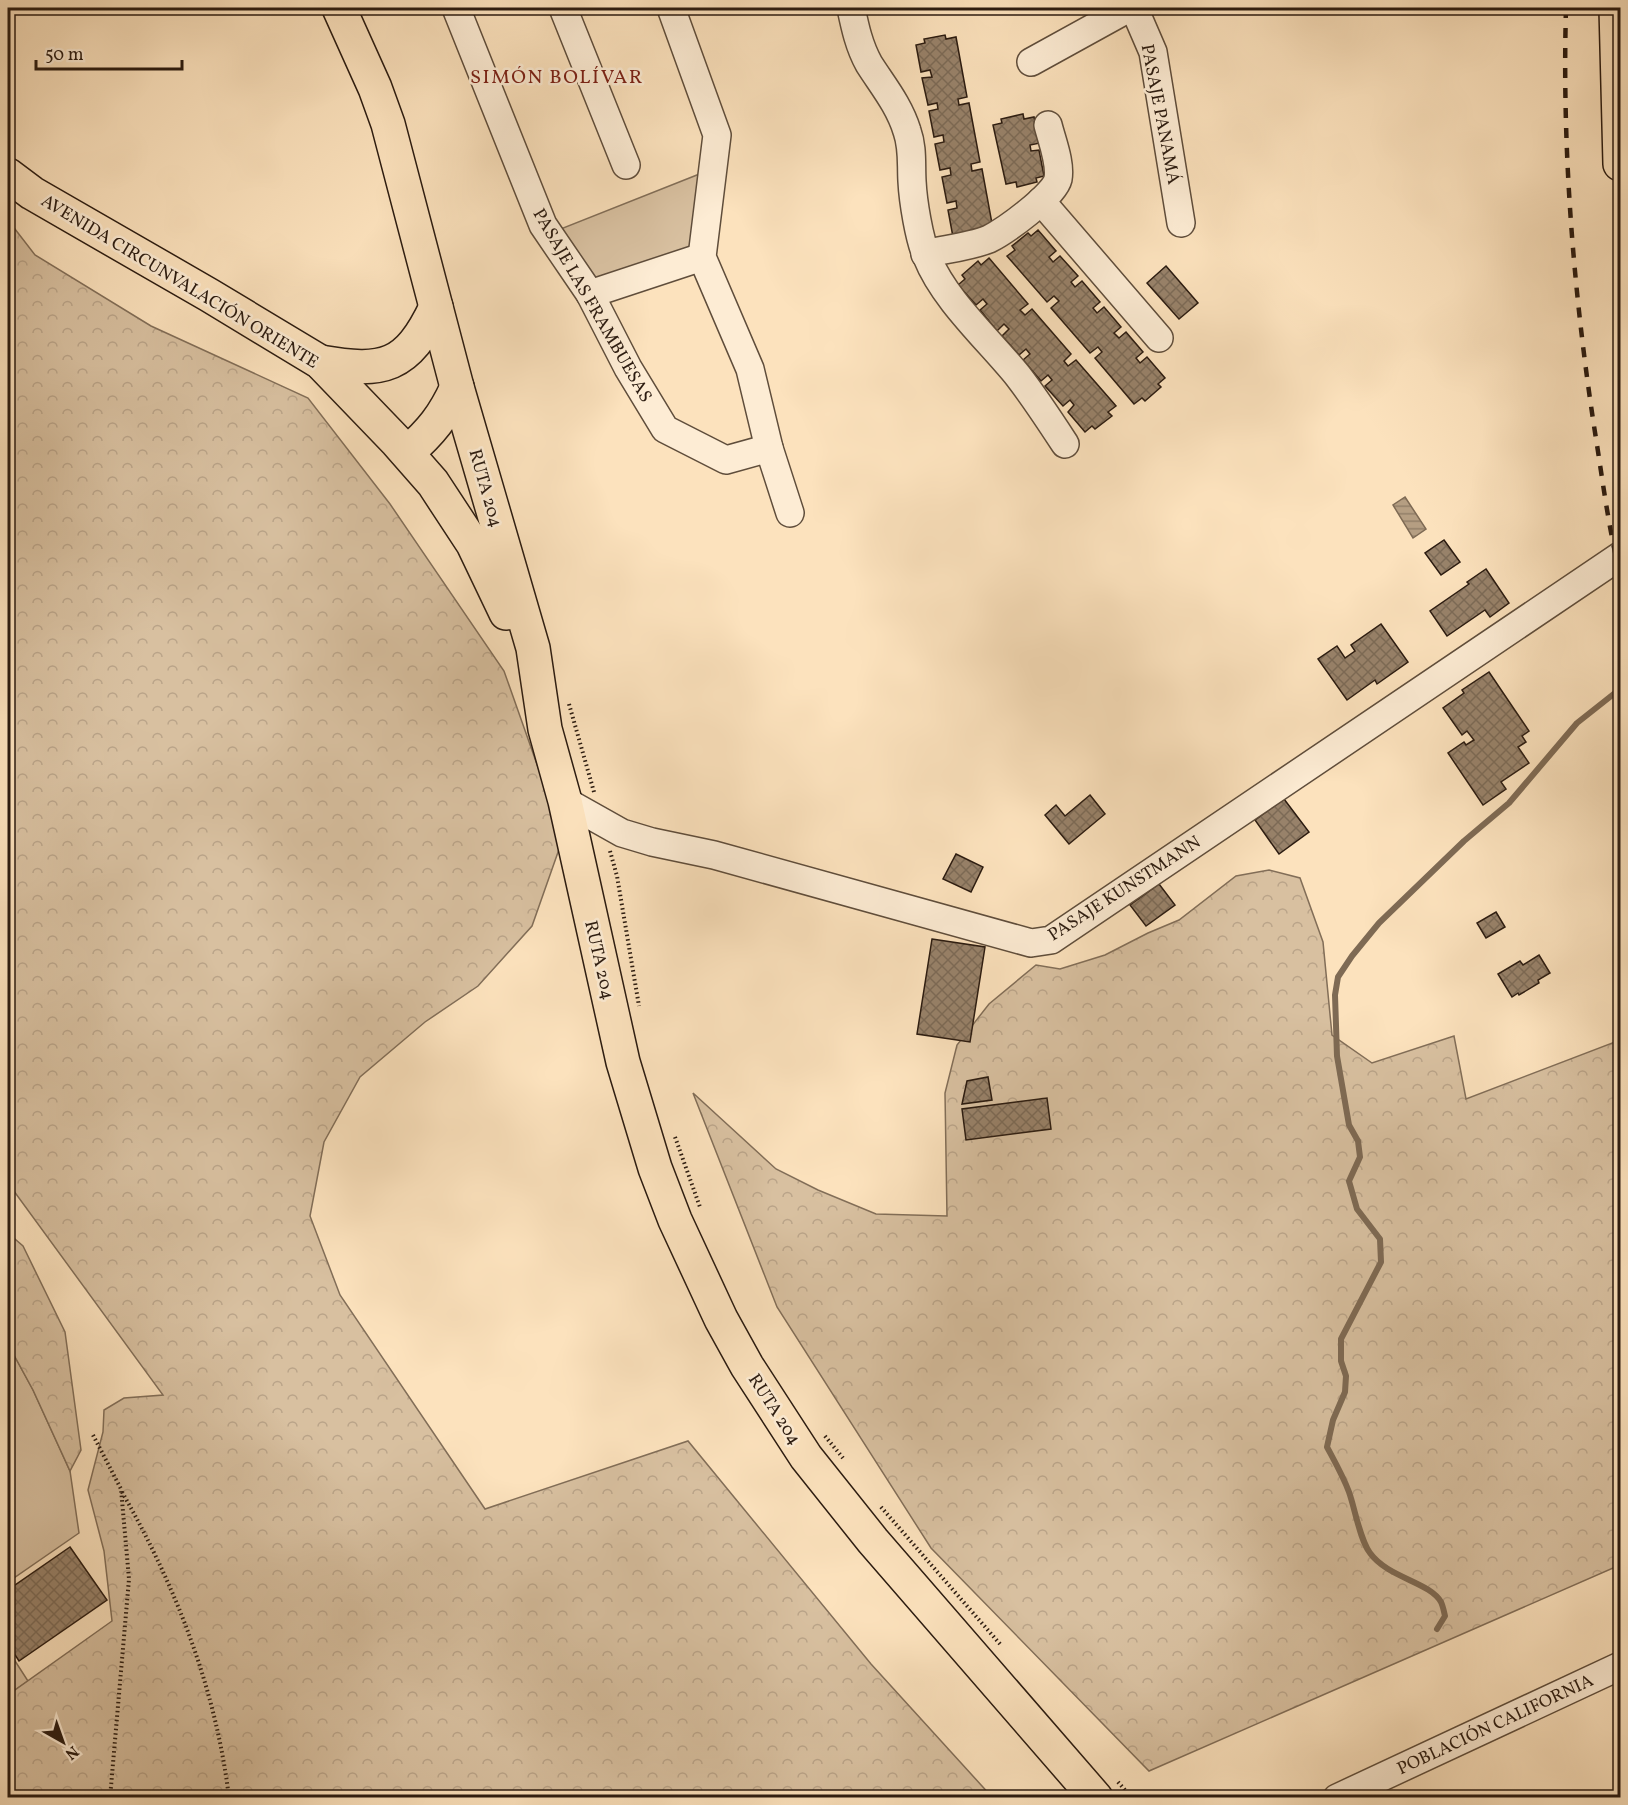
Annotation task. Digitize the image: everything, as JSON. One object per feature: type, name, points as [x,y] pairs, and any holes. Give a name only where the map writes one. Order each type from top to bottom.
[{"type":"main road","name":"RUTA 204","points":[[339,8],[372,79],[388,124],[457,387],[533,648],[545,729],[565,801],[623,1062],[638,1115],[675,1220],[721,1319],[776,1412],[839,1500],[1096,1797]]},
{"type":"main road","points":[[1616,8],[1620,164]]},
{"type":"main road","name":"AVENIDA CIRCUNVALACIÓN ORIENTE","points":[[8,176],[32,193],[320,362],[433,483],[473,544],[513,628],[545,729]]},
{"type":"main road","points":[[320,362],[350,367],[374,367],[392,361],[408,350],[423,335],[436,307]]},
{"type":"main road","points":[[407,453],[438,424],[457,387]]},
{"type":"street","name":"PASAJE LAS FRAMBUESAS","points":[[456,8],[543,225],[590,294],[628,368],[664,429],[726,460],[769,448]]},
{"type":"street","points":[[563,8],[626,165]]},
{"type":"street","points":[[671,8],[717,135],[702,257],[750,369],[769,448],[790,513]]},
{"type":"street","points":[[851,8],[859,42],[868,62],[897,105],[907,130],[912,149],[915,203],[925,254],[932,269],[946,291],[1019,377],[1065,444]]},
{"type":"street","points":[[1031,62],[1129,8]]},
{"type":"street","name":"PASAJE PANAMÁ","points":[[1134,8],[1153,52],[1181,223]]},
{"type":"street","points":[[925,254],[988,239],[1041,201],[1058,182],[1059,171],[1048,124]]},
{"type":"street","points":[[1041,201],[1159,339]]},
{"type":"street","points":[[590,294],[702,257]]},
{"type":"street","name":"PASAJE KUNSTMANN","points":[[565,801],[622,833],[652,842],[714,855],[1031,943],[1051,940],[1620,556]]},
{"type":"street","name":"POBLACIÓN CALIFORNIA","points":[[1337,1797],[1620,1666]]},
{"type":"path","points":[[93,1435],[164,1571],[194,1646],[213,1710],[229,1797]]},
{"type":"path","points":[[110,1797],[129,1579],[120,1489]]},
{"type":"green space","points":[[702,173],[693,248],[594,283],[558,230]]},
{"type":"green space","points":[[8,220],[35,255],[151,326],[308,398],[390,504],[504,671],[563,838],[532,926],[478,986],[425,1022],[360,1077],[324,1142],[310,1216],[340,1295],[485,1509],[688,1441],[871,1664],[992,1797],[8,1797],[8,1695],[112,1621],[104,1551],[88,1490],[103,1432],[104,1410],[124,1398],[163,1395],[8,1183]]},
{"type":"green space","points":[[1269,870],[1300,878],[1323,942],[1332,1035],[1372,1063],[1454,1036],[1466,1099],[1620,1040],[1620,1565],[1149,1771],[931,1548],[777,1307],[693,1093],[776,1169],[818,1190],[876,1214],[947,1216],[945,1093],[957,1045],[989,1004],[1036,965],[1060,969],[1105,955],[1179,920],[1236,876]]},
{"type":"green space","points":[[8,1233],[23,1246],[65,1332],[81,1450],[70,1471],[33,1390],[8,1344]]},
{"type":"green space","points":[[8,1344],[33,1390],[70,1471],[79,1533],[8,1582]]},
{"type":"green space","points":[[8,1650],[28,1681],[8,1695]]},
{"type":"shaded area","points":[[1405,497],[1426,529],[1413,538],[1393,505]]},
{"type":"building","points":[[945,35],[946,39],[956,37],[967,97],[958,99],[959,105],[969,103],[980,162],[971,164],[972,171],[982,169],[993,229],[953,237],[948,210],[957,208],[956,201],[947,203],[942,177],[951,175],[950,168],[940,170],[935,144],[944,142],[943,135],[934,137],[929,111],[938,109],[937,103],[928,105],[922,78],[932,77],[930,70],[921,72],[916,45],[925,43],[924,39]]},
{"type":"building","points":[[1023,114],[1024,119],[1034,117],[1040,143],[1030,145],[1031,151],[1039,150],[1044,176],[1036,178],[1037,182],[1017,187],[1016,182],[1006,184],[993,125],[1002,123],[1001,119]]},
{"type":"building","points":[[1038,230],[1056,251],[1049,257],[1053,262],[1060,256],[1078,276],[1071,282],[1075,287],[1082,281],[1100,302],[1093,308],[1097,313],[1104,307],[1121,327],[1114,333],[1119,338],[1126,332],[1143,352],[1136,358],[1140,363],[1147,357],[1165,378],[1158,384],[1161,387],[1145,401],[1142,398],[1134,404],[1095,358],[1102,352],[1098,347],[1090,353],[1051,308],[1059,301],[1054,296],[1047,302],[1007,256],[1015,250],[1012,246],[1028,233],[1031,236]]},
{"type":"building","points":[[989,258],[1028,304],[1020,310],[1025,315],[1032,309],[1071,354],[1064,361],[1068,366],[1076,360],[1116,406],[1108,412],[1112,416],[1095,429],[1092,426],[1085,432],[1068,412],[1074,405],[1070,400],[1063,406],[1045,386],[1052,380],[1048,375],[1041,381],[1023,360],[1030,354],[1026,349],[1019,355],[1002,336],[1009,329],[1004,324],[997,331],[980,310],[987,304],[983,299],[976,305],[958,285],[965,279],[962,275],[978,261],[981,265]]},
{"type":"building","points":[[1166,266],[1198,303],[1179,319],[1147,283]]},
{"type":"building","points":[[1444,540],[1460,562],[1441,575],[1425,553]]},
{"type":"building","points":[[1486,569],[1509,603],[1490,617],[1485,610],[1447,636],[1430,611],[1469,584],[1467,582]]},
{"type":"building","points":[[1381,624],[1408,662],[1377,684],[1375,680],[1347,700],[1318,659],[1337,646],[1345,658],[1355,651],[1351,645]]},
{"type":"building","points":[[1489,672],[1529,731],[1522,736],[1526,742],[1518,747],[1529,763],[1501,782],[1506,789],[1483,805],[1448,753],[1464,742],[1466,745],[1474,740],[1467,731],[1462,735],[1443,708],[1464,693],[1462,690]]},
{"type":"building","points":[[1090,795],[1105,814],[1069,844],[1045,815],[1056,805],[1065,816]]},
{"type":"building","points":[[1284,799],[1309,832],[1279,854],[1255,820]]},
{"type":"building","points":[[956,854],[983,867],[971,892],[943,879]]},
{"type":"building","points":[[1159,884],[1175,905],[1146,926],[1130,905]]},
{"type":"building","points":[[1496,912],[1505,927],[1486,938],[1477,923]]},
{"type":"building","points":[[932,939],[985,947],[970,1042],[917,1034]]},
{"type":"building","points":[[1539,955],[1550,973],[1538,980],[1539,983],[1512,997],[1498,974],[1520,961],[1523,965]]},
{"type":"building","points":[[988,1077],[992,1100],[962,1104],[967,1081]]},
{"type":"building","points":[[1047,1098],[1051,1129],[966,1140],[962,1109]]},
{"type":"building","points":[[70,1547],[107,1600],[19,1661],[8,1644],[8,1590]]},
{"type":"waterway","points":[[1437,1629],[1445,1616],[1441,1602],[1436,1595],[1387,1568],[1366,1547],[1349,1492],[1327,1447],[1333,1420],[1345,1392],[1346,1376],[1341,1361],[1341,1339],[1381,1262],[1380,1239],[1357,1209],[1349,1181],[1360,1157],[1358,1141],[1349,1125],[1337,1056],[1335,995],[1338,977],[1379,923],[1464,841],[1509,803],[1577,723],[1620,689]]},
{"type":"railway","points":[[1566,8],[1566,113],[1575,270],[1594,426],[1620,574]]},
{"type":"district","name":"SIMÓN BOLÍVAR","points":[[557,76]]}]
